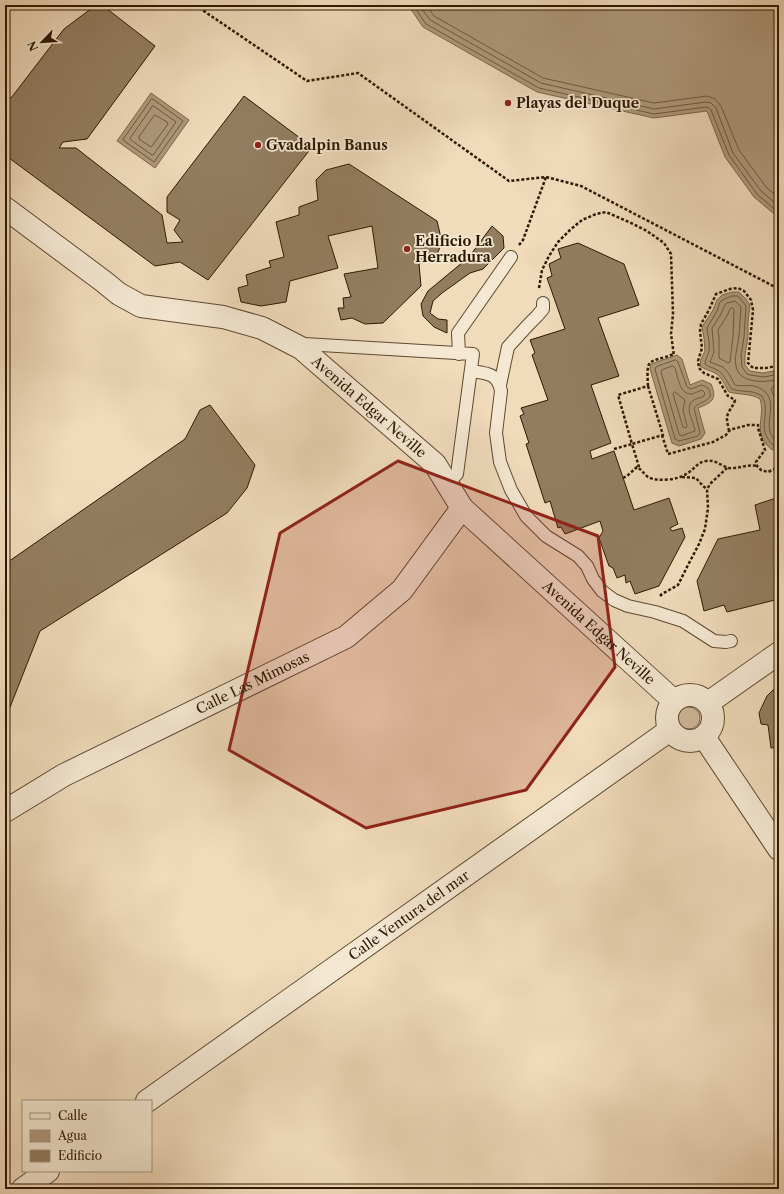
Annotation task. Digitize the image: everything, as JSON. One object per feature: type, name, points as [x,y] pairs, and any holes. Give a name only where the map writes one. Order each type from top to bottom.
[{"type":"street","name":"Avenida Edgar Neville","points":[[5,208],[103,280],[119,294],[141,306],[223,317],[262,328],[301,348],[435,464],[462,508],[674,701]]},
{"type":"street","name":"Calle Las Mimosas","points":[[5,811],[64,775],[346,637],[402,590],[462,508]]},
{"type":"street","points":[[708,703],[779,653]]},
{"type":"street","points":[[694,694],[705,699],[708,703],[713,710],[714,717],[713,725],[704,737],[697,741],[689,741],[682,740],[675,736],[670,730],[667,718],[668,712],[674,701],[684,695],[694,694]]},
{"type":"street","name":"Calle Ventura del mar","points":[[148,1100],[670,730]]},
{"type":"street","points":[[704,737],[779,849]]},
{"type":"street","points":[[22,1189],[47,1172]]},
{"type":"lane","points":[[460,354],[458,333],[511,257]]},
{"type":"lane","points":[[543,303],[543,309],[508,347],[500,385],[501,390],[496,433],[500,462],[511,490],[526,516],[546,536],[578,556],[587,566],[593,579],[602,591],[614,600],[628,606],[655,612],[683,621],[714,641],[731,641]]},
{"type":"lane","points":[[301,348],[304,344],[473,354],[457,474],[448,484]]},
{"type":"lane","points":[[471,371],[490,374],[500,385]]},
{"type":"path","points":[[194,5],[307,82],[358,73],[509,181],[546,177],[580,186],[779,289]]},
{"type":"path","points":[[511,257],[523,240],[546,177]]},
{"type":"path","points":[[543,303],[538,289],[542,270],[558,242],[582,220],[596,214],[606,212],[614,214],[647,231],[664,243],[671,254],[673,314],[671,334],[674,355],[652,361],[647,370],[648,386],[668,454],[713,442],[734,429],[748,425],[758,425],[765,450],[756,462],[757,466]]},
{"type":"path","points":[[729,431],[727,416],[728,412],[734,405],[735,400],[728,396],[718,379],[704,373],[699,368],[698,360],[702,348],[700,331],[701,324],[716,294],[738,288],[751,300],[753,310],[748,363],[753,368],[776,366],[779,332]]},
{"type":"path","points":[[648,386],[618,395],[639,468],[642,469],[647,477],[665,480],[681,477],[700,463],[708,460],[728,467],[752,465],[768,472],[779,466]]},
{"type":"path","points":[[614,448],[662,435]]},
{"type":"path","points":[[778,448],[779,452]]},
{"type":"path","points":[[623,478],[637,466],[639,468]]},
{"type":"path","points":[[655,612],[657,601],[662,594],[678,585],[699,544],[708,508],[707,489],[711,483],[728,467]]},
{"type":"path","points":[[681,477],[696,478],[707,489]]},
{"type":"highlighted area","points":[[398,461],[598,536],[615,667],[526,790],[366,828],[229,750],[280,533]]},
{"type":"shaded area","points":[[685,707],[693,707],[700,714],[700,722],[693,729],[685,729],[678,722],[678,714]]},
{"type":"water","points":[[408,5],[779,5],[779,218],[754,197],[725,157],[707,111],[654,118],[537,92],[423,27]]},
{"type":"water","points":[[151,93],[189,120],[155,168],[117,141]]},
{"type":"water","points":[[732,292],[739,292],[750,305],[745,365],[750,371],[763,373],[778,370],[779,365],[779,448],[772,450],[766,444],[761,435],[760,425],[762,409],[760,399],[749,395],[729,392],[717,375],[700,366],[701,359],[705,351],[702,327],[713,310],[717,300],[722,295]]},
{"type":"water","points":[[677,355],[682,359],[690,385],[702,380],[711,384],[714,394],[710,402],[698,408],[705,433],[701,439],[679,446],[672,443],[650,369],[651,364]]},
{"type":"building","name":"Gvadalpin Banus","points":[[96,5],[102,5],[155,46],[87,139],[63,142],[59,148],[76,148],[162,215],[167,243],[183,242],[174,230],[180,220],[167,212],[167,197],[244,96],[312,147],[208,280],[180,262],[155,266],[5,155],[5,95],[11,98],[64,29]]},
{"type":"building","name":"Edificio La Herradura","points":[[349,164],[437,221],[442,242],[436,257],[419,264],[421,286],[383,323],[365,324],[352,318],[341,320],[338,308],[344,308],[343,298],[351,297],[344,274],[378,268],[372,226],[328,236],[338,268],[290,281],[286,302],[261,306],[241,302],[238,288],[248,285],[246,275],[271,267],[269,261],[284,257],[276,222],[299,215],[299,207],[318,200],[316,180],[326,170]]},
{"type":"building","points":[[492,226],[503,236],[504,248],[483,269],[470,273],[433,301],[430,313],[438,319],[447,320],[447,333],[434,327],[423,316],[421,304],[428,291],[469,257]]},
{"type":"building","points":[[578,243],[624,264],[639,305],[598,318],[619,376],[591,385],[611,443],[590,451],[592,459],[614,451],[634,510],[669,498],[678,524],[670,528],[672,531],[682,528],[685,537],[659,586],[635,594],[630,581],[626,583],[625,575],[617,578],[613,568],[609,566],[599,538],[603,531],[600,521],[565,534],[561,527],[558,528],[550,501],[545,503],[526,444],[529,443],[520,416],[524,414],[521,408],[548,400],[532,355],[535,353],[530,340],[565,329],[547,278],[552,276],[549,264],[561,258],[558,249]]},
{"type":"building","points":[[210,405],[255,465],[247,488],[227,513],[40,631],[5,720],[5,564],[185,439],[200,410]]},
{"type":"building","points":[[779,497],[779,596],[774,598],[775,600],[727,612],[724,605],[704,611],[697,581],[718,539],[760,530],[755,505]]},
{"type":"building","points":[[779,684],[779,747],[771,748],[768,725],[761,724],[759,713],[767,696]]},
{"type":"place","name":"Playas del Duque","points":[[508,103]]},
{"type":"place","name":"Gvadalpin Banus","points":[[258,145]]},
{"type":"place","name":"Edificio La Herradura","points":[[407,249]]}]
